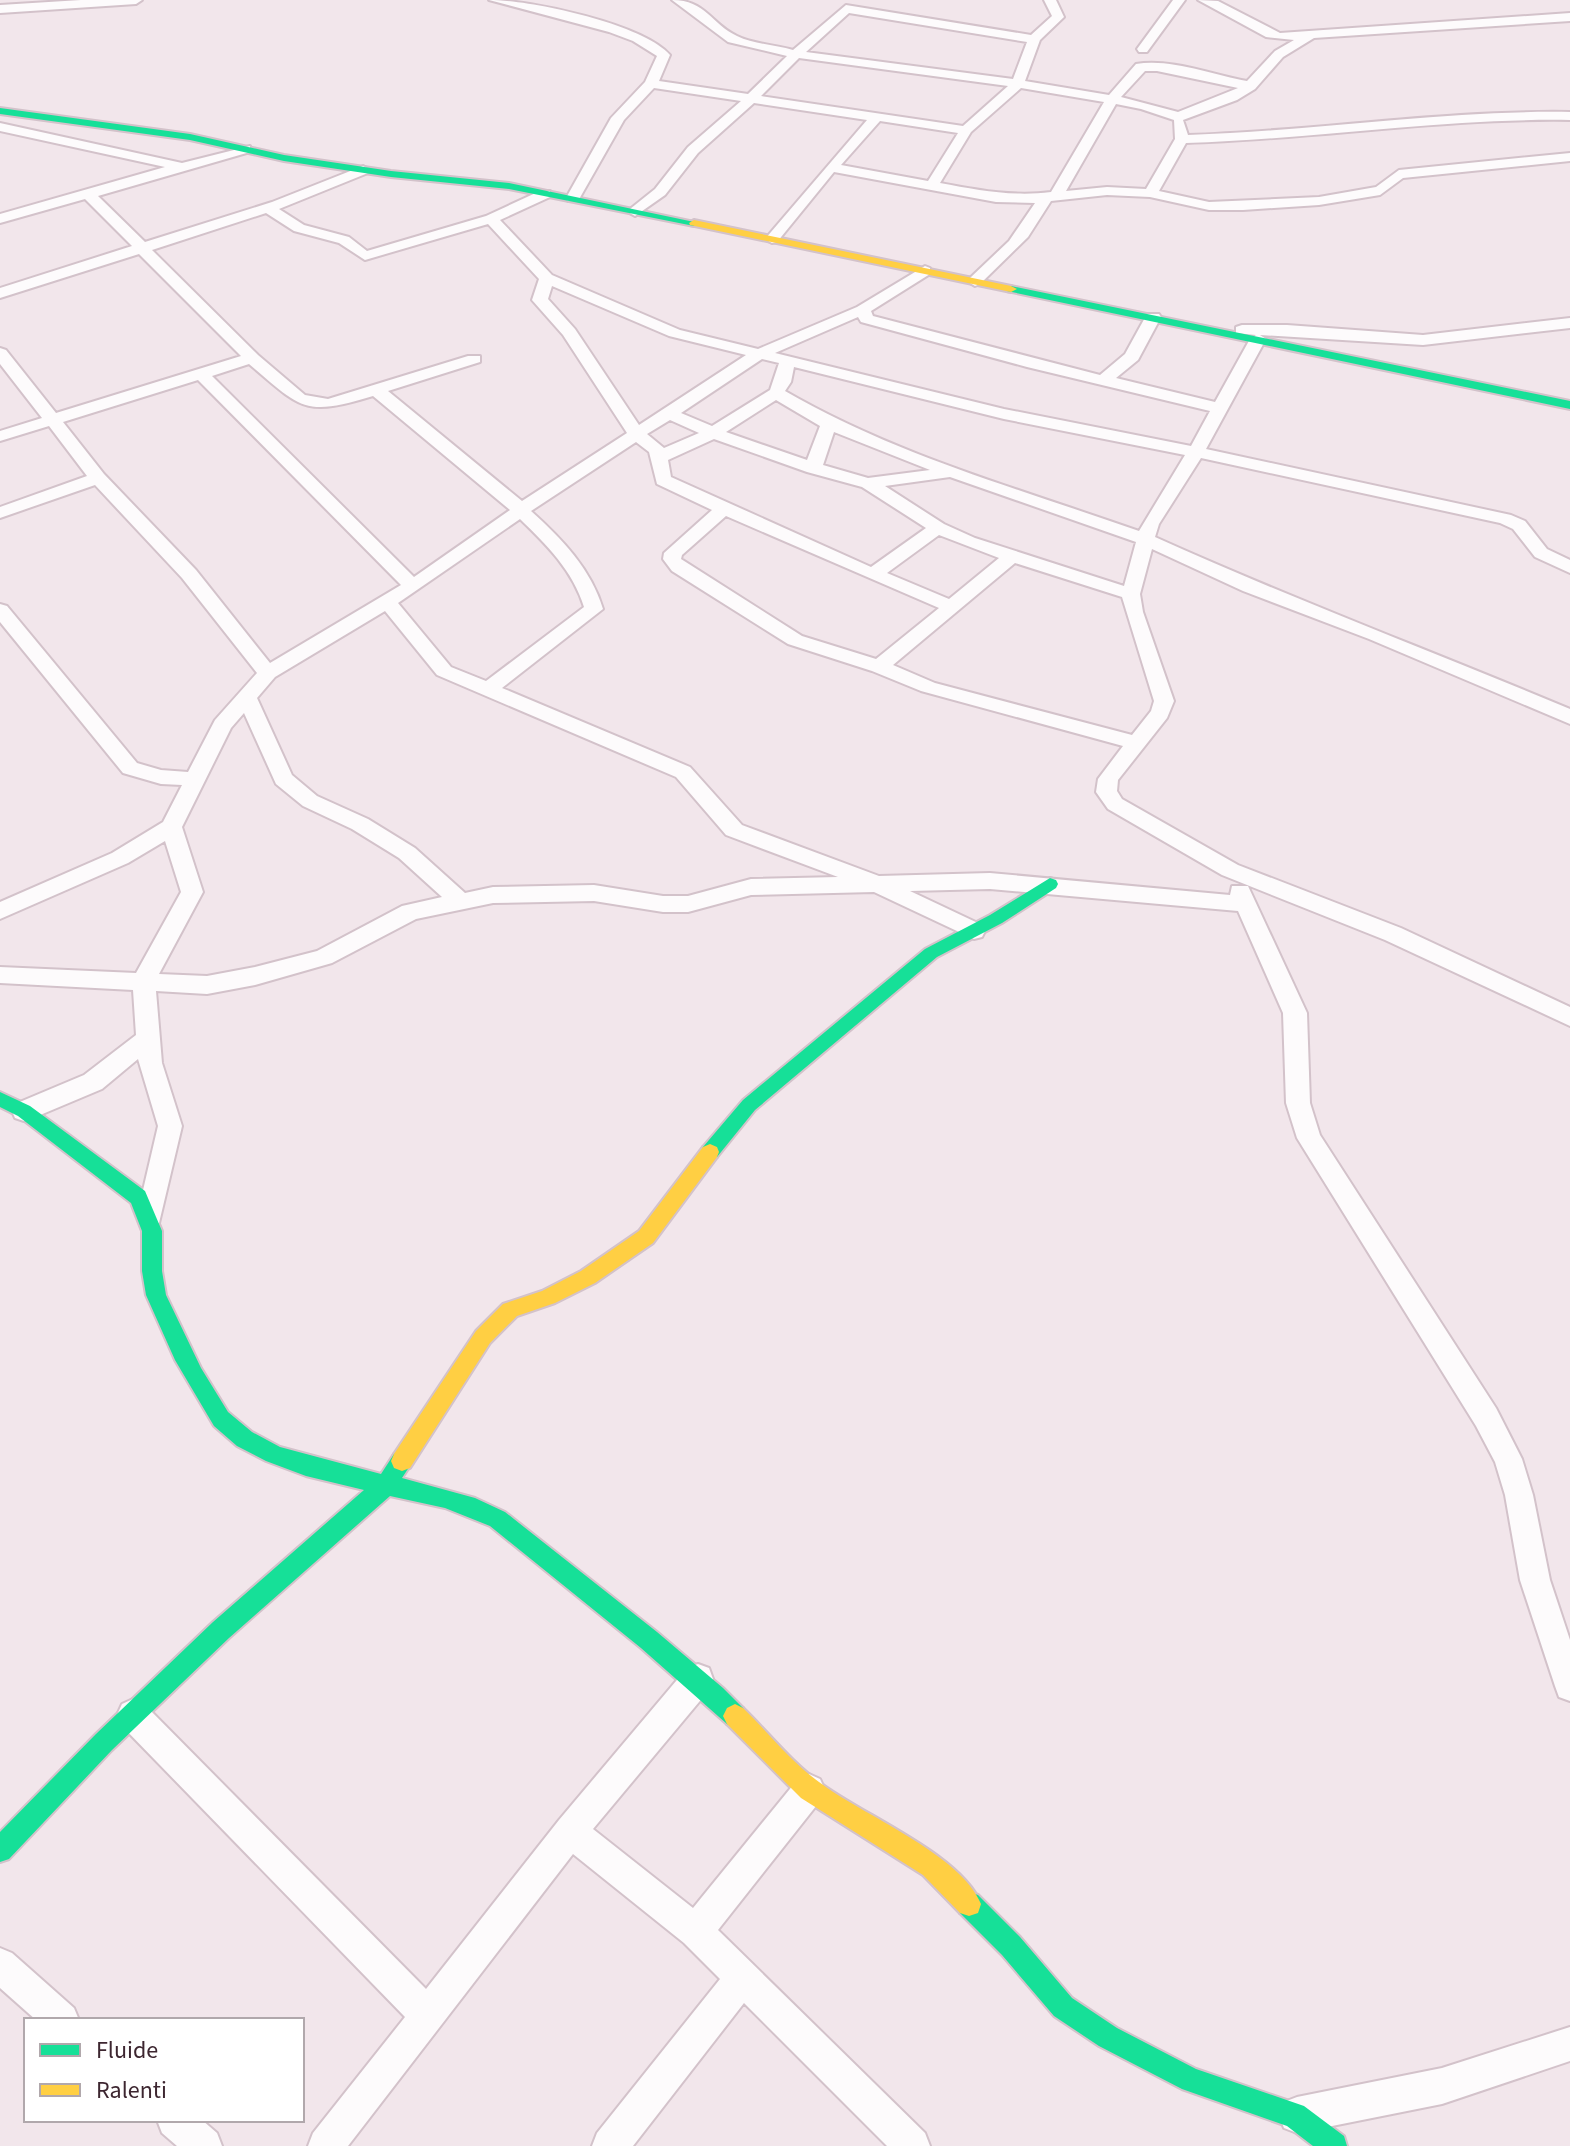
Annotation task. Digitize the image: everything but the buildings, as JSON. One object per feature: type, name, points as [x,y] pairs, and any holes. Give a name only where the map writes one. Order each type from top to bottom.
[{"type":"street","points":[[0,9],[136,0]]},
{"type":"street","points":[[495,0],[512,1],[648,41],[664,55],[651,84],[618,118],[573,198]]},
{"type":"street","points":[[678,0],[700,6],[732,39],[796,54],[874,68],[919,70],[1018,84],[1144,105],[1178,117],[1232,97],[1250,86],[1279,54],[1314,33]]},
{"type":"street","points":[[933,184],[966,130],[1018,84],[1034,39],[1058,17],[1050,0]]},
{"type":"street","points":[[1143,49],[1179,0]]},
{"type":"street","points":[[1204,0],[1222,5],[1268,35],[1570,17]]},
{"type":"street","points":[[635,212],[660,192],[693,150],[837,14],[846,9],[1034,39]]},
{"type":"street","points":[[975,281],[1006,255],[1034,221],[1112,100],[1141,67],[1250,86]]},
{"type":"street","points":[[651,84],[966,130]]},
{"type":"street","points":[[0,111],[190,137],[363,170],[509,186],[1570,405]]},
{"type":"street","points":[[0,119],[20,113]]},
{"type":"street","points":[[1182,139],[1279,136],[1500,115],[1570,116]]},
{"type":"street","points":[[1150,193],[1182,139],[1178,117]]},
{"type":"street","points":[[772,239],[876,118]]},
{"type":"street","points":[[0,127],[184,167]]},
{"type":"street","points":[[1,218],[245,149]]},
{"type":"street","points":[[831,167],[996,198],[1050,198],[1107,191],[1150,193],[1209,206],[1319,201],[1380,191],[1399,174],[1570,157]]},
{"type":"street","points":[[0,293],[267,208],[363,170]]},
{"type":"street","points":[[88,194],[252,358],[300,399],[329,404],[474,359]]},
{"type":"street","points":[[267,208],[299,228],[344,240],[365,256],[491,219],[545,194]]},
{"type":"street","points":[[491,219],[547,278],[675,333],[1004,414],[1196,452],[1516,522],[1541,553],[1570,567]]},
{"type":"street","points":[[0,911],[120,858],[171,827],[222,725],[268,673],[413,586],[522,509],[759,354],[862,310],[925,271]]},
{"type":"street","points":[[547,278],[540,300],[569,332],[636,434],[657,450],[663,480],[951,606]]},
{"type":"street","points":[[862,310],[867,319],[1221,408]]},
{"type":"street","points":[[1104,380],[1132,357],[1153,317]]},
{"type":"street","points":[[1220,331],[1287,330],[1423,340],[1570,323]]},
{"type":"street","points":[[1258,339],[1196,452],[1165,496],[1145,539],[1131,594],[1134,612],[1164,701],[1160,713],[1108,779],[1106,792],[1115,804],[1230,870],[1393,934],[1570,1017]]},
{"type":"street","points":[[0,353],[49,420],[98,478],[189,574],[268,673]]},
{"type":"street","points":[[0,436],[252,358]]},
{"type":"street","points":[[659,457],[713,433],[776,393],[783,382],[787,361]]},
{"type":"street","points":[[202,375],[413,586]]},
{"type":"street","points":[[376,390],[522,509],[589,587],[594,597],[594,609],[487,690]]},
{"type":"street","points":[[776,393],[829,424],[949,472],[1145,539],[1250,587],[1376,635],[1570,717]]},
{"type":"street","points":[[668,413],[713,433],[813,468],[868,483],[938,528],[1012,556],[1131,594]]},
{"type":"street","points":[[813,468],[829,424]]},
{"type":"street","points":[[868,483],[949,472]]},
{"type":"street","points":[[0,513],[98,478]]},
{"type":"street","points":[[725,508],[673,553],[672,559],[678,567],[788,637],[928,687],[1137,743]]},
{"type":"street","points":[[873,574],[938,528]]},
{"type":"street","points":[[879,667],[1012,556]]},
{"type":"street","points":[[387,602],[444,671],[683,772],[734,830],[873,882],[974,931]]},
{"type":"street","points":[[2,615],[130,768],[161,777],[195,779]]},
{"type":"street","points":[[247,697],[283,779],[310,801],[360,824],[407,853],[460,901]]},
{"type":"street","points":[[150,1216],[170,1126],[150,1063],[144,980],[192,892],[171,827]]},
{"type":"street","points":[[1230,870],[1295,1013],[1298,1103],[1309,1138],[1486,1417],[1508,1459],[1519,1495],[1535,1580],[1570,1686]]},
{"type":"street","points":[[0,975],[207,985],[255,976],[324,957],[410,912],[493,895],[567,893],[688,904],[751,887],[990,881],[1050,884],[1245,904]]},
{"type":"street","points":[[0,1850],[221,1630],[385,1486],[483,1337],[510,1310],[548,1297],[588,1277],[646,1237],[749,1105],[931,953],[974,931],[1050,884]]},
{"type":"street","points":[[24,1111],[93,1082],[147,1039]]},
{"type":"street","points":[[0,1099],[24,1111],[138,1197],[150,1216],[154,1230],[153,1284],[161,1311],[194,1377],[218,1416],[239,1437],[275,1456],[477,1508],[515,1533],[698,1679],[809,1790],[932,1866],[1011,1946],[1063,2007],[1108,2037],[1191,2080],[1295,2115],[1334,2146]]},
{"type":"street","points":[[326,2146],[570,1831],[698,1679]]},
{"type":"street","points":[[133,1715],[428,2016]]},
{"type":"street","points":[[696,1931],[809,1790]]},
{"type":"street","points":[[570,1831],[696,1931],[912,2146]]},
{"type":"street","points":[[0,1965],[60,2018]]},
{"type":"street","points":[[610,2146],[743,1977]]},
{"type":"street","points":[[1295,2115],[1442,2086],[1570,2044]]},
{"type":"street","points":[[177,2122],[204,2146]]},
{"type":"traffic: fast","points":[[0,111],[190,137],[284,158],[391,174],[509,186],[694,223]]},
{"type":"traffic: fast","points":[[1011,289],[1570,405]]},
{"type":"traffic: fast","points":[[710,1152],[749,1105],[931,953],[996,919],[1050,884]]},
{"type":"traffic: fast","points":[[0,1099],[24,1111],[138,1197],[152,1231],[152,1271],[156,1295],[182,1353],[221,1419],[245,1439],[306,1466],[445,1498],[497,1519],[649,1640],[735,1716]]},
{"type":"traffic: fast","points":[[0,1850],[104,1742],[221,1630],[385,1486],[402,1461]]},
{"type":"traffic: fast","points":[[969,1904],[1011,1946],[1063,2007],[1108,2037],[1191,2080],[1295,2115],[1334,2146]]},
{"type":"traffic: slow","points":[[694,223],[1011,289]]},
{"type":"traffic: slow","points":[[402,1461],[483,1337],[510,1310],[548,1297],[588,1277],[646,1237],[710,1152]]},
{"type":"traffic: slow","points":[[735,1716],[809,1790],[932,1866],[969,1904]]}]
